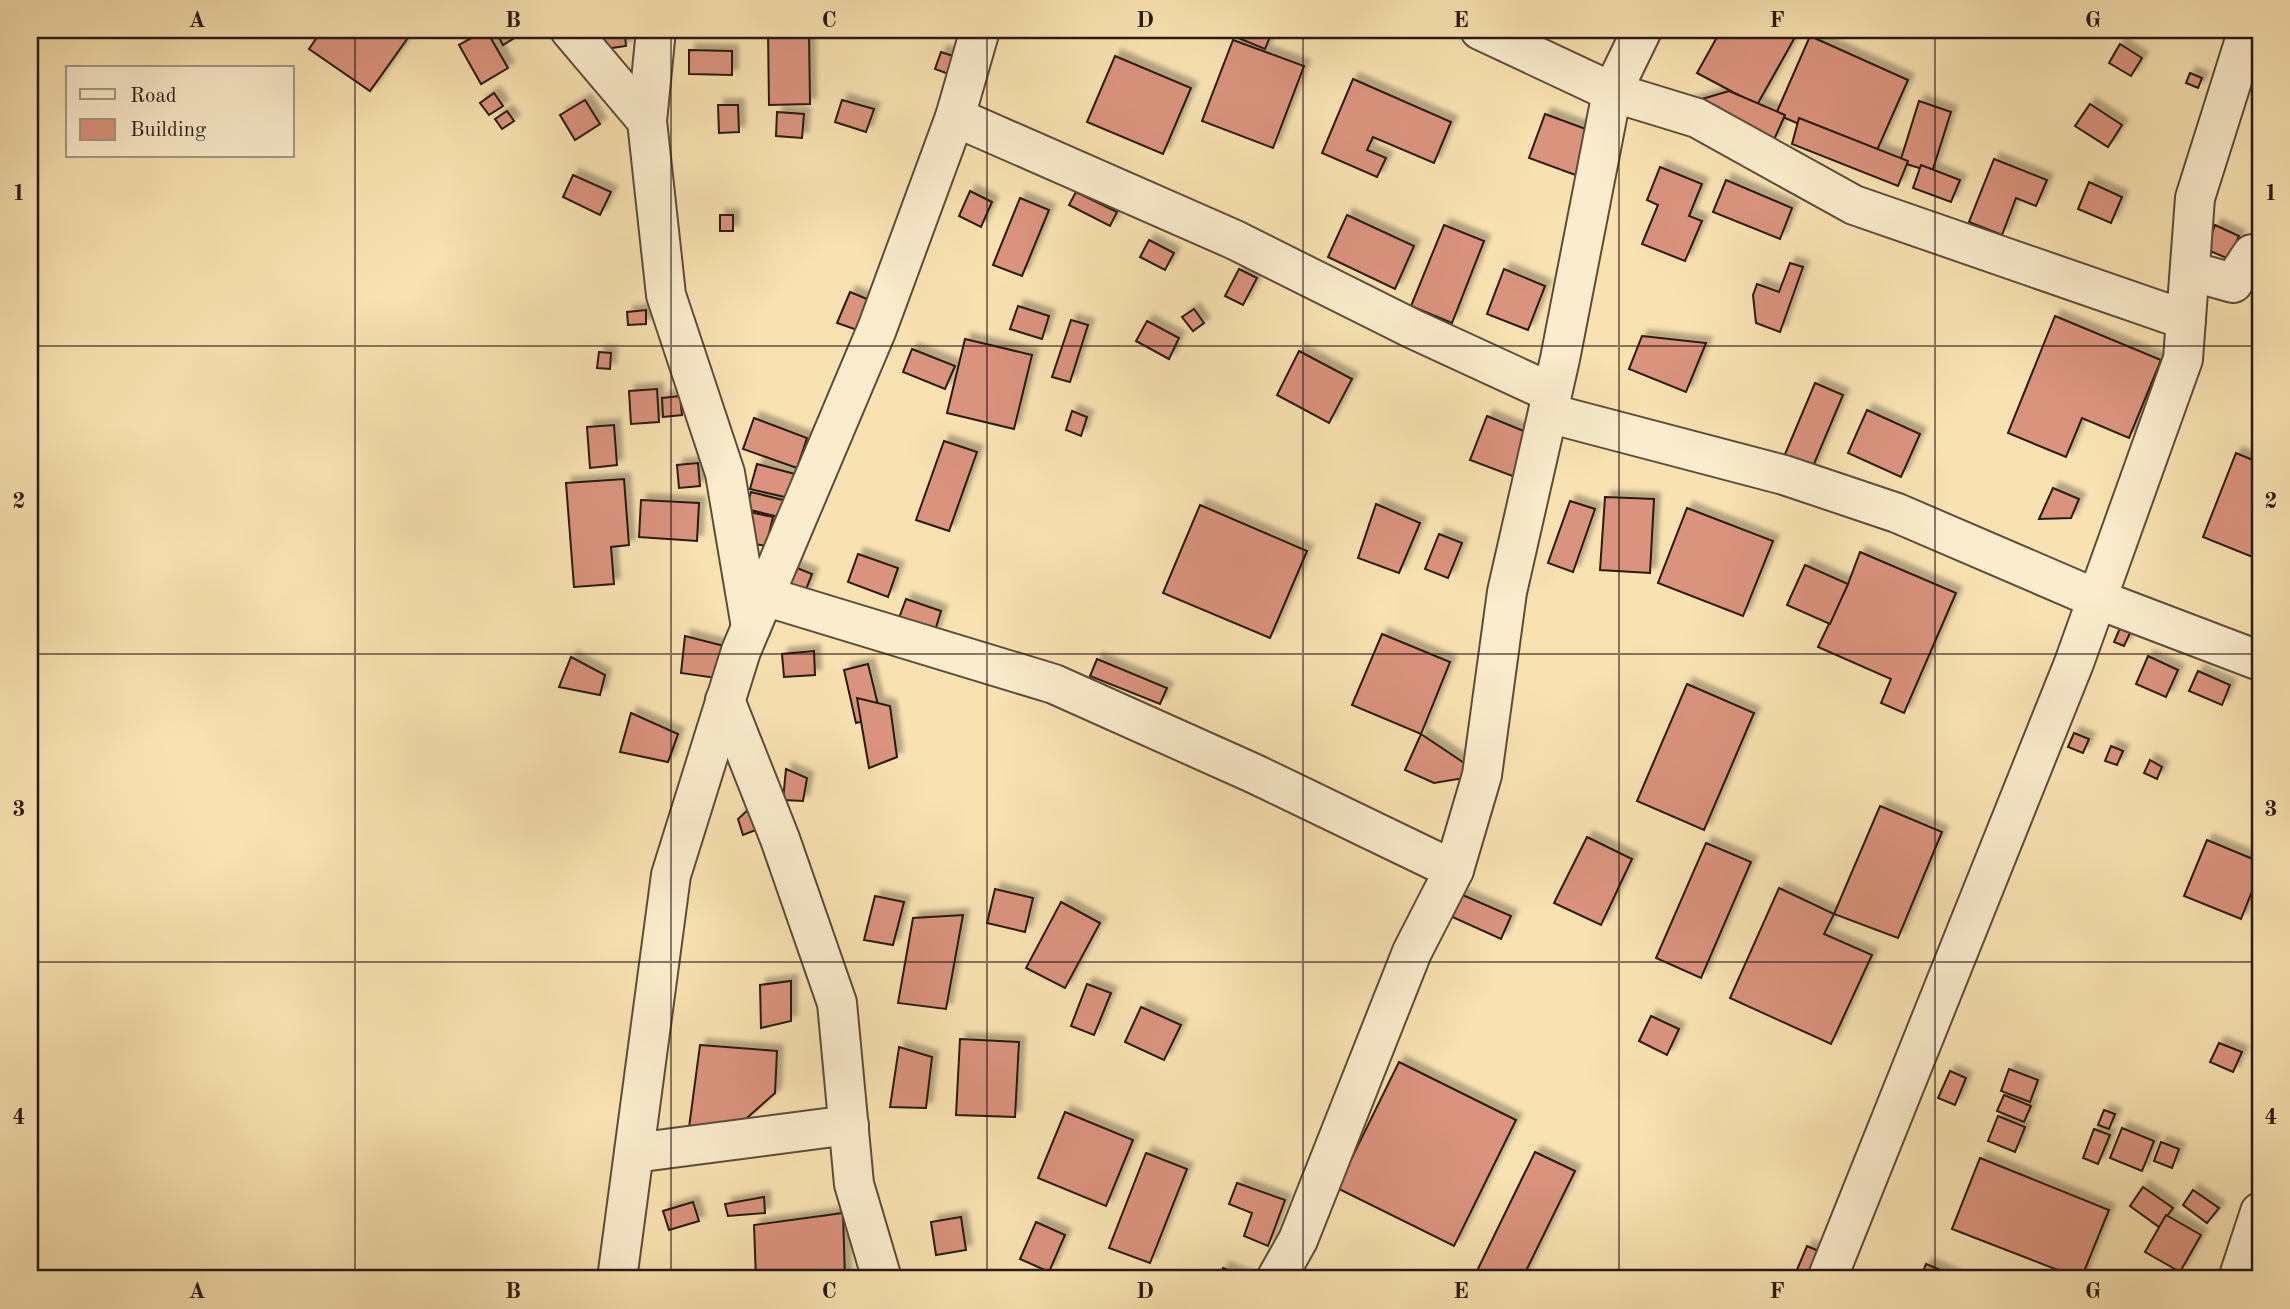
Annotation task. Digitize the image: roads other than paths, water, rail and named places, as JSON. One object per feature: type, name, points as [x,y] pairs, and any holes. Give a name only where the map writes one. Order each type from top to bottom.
[{"type":"street","points":[[570,30],[647,121]]},
{"type":"street","points":[[656,30],[647,121],[666,295],[725,473],[757,612]]},
{"type":"street","points":[[617,1279],[671,875],[741,651],[877,329],[955,117],[980,30]]},
{"type":"street","points":[[1480,30],[1612,92],[1697,118],[1854,205],[2186,320]]},
{"type":"street","points":[[1276,1279],[1298,1240],[1412,952],[1454,870],[1482,775],[1507,592],[1550,403],[1612,92],[1642,30]]},
{"type":"street","points":[[1827,1279],[2074,663],[2183,359],[2195,198],[2248,30]]},
{"type":"street","points":[[955,117],[1235,240],[1413,329],[1550,403],[1897,513],[2097,599],[2260,661]]},
{"type":"street","points":[[2190,271],[2233,283],[2252,254],[2260,253]]},
{"type":"street","points":[[757,612],[1054,684],[1255,774],[1454,870]]},
{"type":"street","points":[[725,699],[780,839],[837,1003],[855,1184],[882,1279]]},
{"type":"street","points":[[634,1153],[849,1125]]},
{"type":"street","points":[[2238,1279],[2260,1212]]}]
